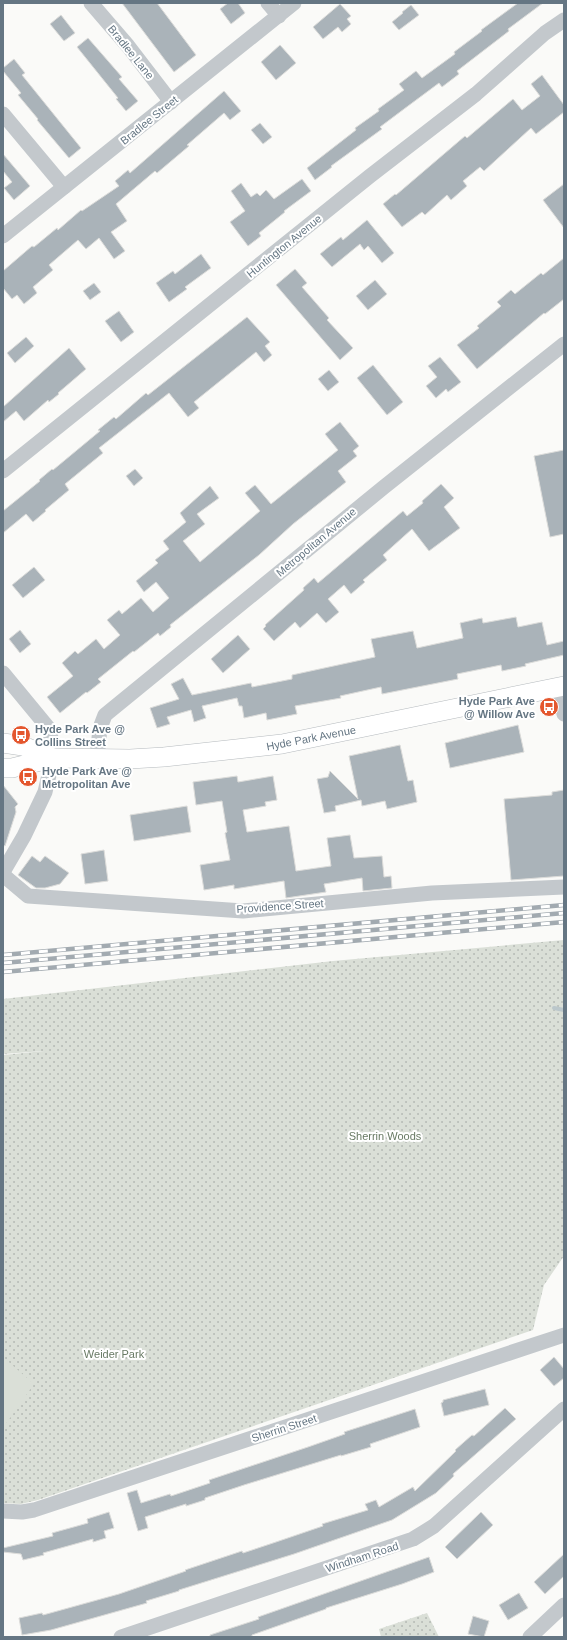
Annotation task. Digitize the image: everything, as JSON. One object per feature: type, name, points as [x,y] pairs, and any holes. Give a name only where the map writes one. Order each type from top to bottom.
[{"type":"main road","name":"Hyde Park Avenue","points":[[3,768],[12,768],[53,758],[97,759],[164,757],[282,744],[561,687]]},
{"type":"main road","name":"Hyde Park Avenue","points":[[3,742],[23,746],[53,758]]},
{"type":"street","name":"Bradlee Lane","points":[[91,3],[128,46],[171,102]]},
{"type":"street","points":[[268,3],[279,16]]},
{"type":"street","name":"Bradlee Street","points":[[3,236],[294,3]]},
{"type":"street","name":"Huntington Avenue","points":[[3,471],[370,176],[476,94],[545,34],[564,20]]},
{"type":"street","points":[[3,114],[64,187]]},
{"type":"street","name":"Metropolitan Avenue","points":[[97,759],[100,728],[105,715],[384,487],[564,344]]},
{"type":"street","points":[[3,673],[50,730],[53,758],[45,792],[24,836],[3,872]]},
{"type":"street","points":[[561,687],[564,714]]},
{"type":"street","name":"Providence Street","points":[[3,875],[28,896],[170,904],[243,911],[432,893],[564,887]]},
{"type":"street","name":"Sherrin Street","points":[[3,1511],[22,1512],[34,1510],[564,1335]]},
{"type":"street","name":"Windham Road","points":[[121,1637],[413,1539],[434,1526],[564,1409]]},
{"type":"street","points":[[530,1637],[564,1605]]},
{"type":"green space","name":"Sherrin Woods","points":[[564,940],[564,1256],[544,1285],[533,1330],[38,1500],[21,1504],[3,1503],[3,1055],[44,1051],[3,1054],[3,999],[333,961]]},
{"type":"green space","points":[[3,1357],[34,1384],[3,1428]]},
{"type":"green space","points":[[427,1613],[439,1637],[381,1637],[379,1629]]},
{"type":"building","points":[[122,3],[157,3],[196,55],[174,72]]},
{"type":"building","points":[[228,3],[238,3],[245,13],[231,24],[220,9]]},
{"type":"building","points":[[518,3],[543,3],[508,29],[509,31],[457,71],[459,74],[442,87],[439,83],[380,127],[382,129],[331,166],[332,167],[315,180],[307,168],[356,130],[355,128],[379,111],[378,109],[404,90],[399,84],[416,71],[422,78],[455,54],[454,52],[482,31],[481,30]]},
{"type":"building","points":[[340,4],[351,16],[347,19],[351,24],[342,32],[338,27],[323,39],[313,27]]},
{"type":"building","points":[[411,5],[419,15],[399,30],[392,22]]},
{"type":"building","points":[[61,15],[75,33],[64,41],[50,24]]},
{"type":"building","points":[[88,38],[122,77],[119,79],[138,101],[126,111],[116,99],[118,98],[77,47]]},
{"type":"building","points":[[280,45],[296,63],[276,80],[261,62]]},
{"type":"building","points":[[14,59],[25,73],[22,75],[81,148],[69,158],[18,95],[21,93],[3,71],[3,68]]},
{"type":"building","points":[[542,75],[564,105],[564,112],[536,134],[531,128],[484,171],[480,167],[463,181],[467,186],[451,200],[447,195],[425,215],[422,212],[402,227],[383,204],[395,194],[396,195],[465,136],[467,138],[513,99],[522,110],[540,96],[531,84]]},
{"type":"building","points":[[224,91],[241,111],[230,120],[224,113],[187,145],[189,146],[157,173],[155,171],[116,204],[127,221],[111,232],[125,251],[114,259],[99,238],[86,249],[78,240],[49,265],[53,270],[33,287],[37,293],[24,304],[17,295],[12,299],[3,288],[3,271],[32,246],[34,247],[57,228],[58,230],[81,210],[82,211],[119,186],[115,181],[128,170],[130,173]]},
{"type":"building","points":[[260,123],[272,137],[263,144],[251,130]]},
{"type":"building","points":[[3,154],[30,186],[14,200],[4,188],[12,182],[3,171]]},
{"type":"building","points":[[302,179],[311,191],[284,211],[285,212],[259,233],[261,236],[248,246],[230,222],[245,211],[231,191],[241,183],[251,197],[257,193],[260,196],[266,190],[274,199]]},
{"type":"building","points":[[564,184],[564,228],[543,200]]},
{"type":"building","points":[[367,220],[394,253],[382,263],[368,246],[364,250],[360,244],[332,267],[320,254],[341,237],[343,240]]},
{"type":"building","points":[[201,254],[211,268],[185,287],[187,289],[169,302],[156,283],[173,271],[175,274]]},
{"type":"building","points":[[564,258],[564,299],[545,314],[544,313],[477,369],[457,345],[479,328],[477,326],[501,306],[497,302],[511,290],[515,294],[541,273],[543,275]]},
{"type":"building","points":[[295,269],[307,283],[302,287],[329,318],[327,320],[353,348],[340,360],[276,285]]},
{"type":"building","points":[[375,280],[387,294],[368,310],[356,296]]},
{"type":"building","points":[[94,283],[101,292],[90,300],[83,291]]},
{"type":"building","points":[[119,311],[134,332],[121,342],[105,321]]},
{"type":"building","points":[[247,317],[270,342],[265,346],[272,355],[264,362],[256,352],[194,402],[199,408],[188,417],[169,393],[99,448],[103,453],[65,484],[69,490],[33,522],[26,514],[3,533],[3,511],[40,481],[39,480],[52,469],[53,470],[100,431],[98,430],[114,417],[116,419],[146,393],[148,395]]},
{"type":"building","points":[[26,337],[34,346],[15,363],[7,353]]},
{"type":"building","points":[[69,348],[86,369],[58,393],[59,394],[49,402],[48,400],[24,421],[16,411],[3,422],[3,407]]},
{"type":"building","points":[[440,357],[461,382],[448,392],[446,389],[436,398],[426,386],[437,377],[428,366]]},
{"type":"building","points":[[373,365],[403,402],[387,415],[357,378]]},
{"type":"building","points":[[329,370],[339,382],[328,391],[318,379]]},
{"type":"building","points":[[340,422],[359,446],[353,451],[357,456],[338,471],[346,482],[293,524],[259,555],[170,625],[171,627],[160,636],[158,633],[134,652],[133,651],[98,679],[101,682],[60,713],[47,697],[73,676],[62,663],[75,651],[78,654],[96,639],[104,649],[120,635],[107,620],[119,610],[122,614],[141,598],[153,612],[169,598],[156,582],[144,592],[136,581],[158,563],[155,560],[169,549],[163,541],[186,522],[180,513],[210,486],[219,498],[197,514],[205,524],[183,541],[200,562],[260,511],[245,493],[255,485],[271,504],[338,450],[325,434]]},
{"type":"building","points":[[564,450],[564,534],[550,537],[534,456]]},
{"type":"building","points":[[135,469],[143,478],[134,486],[126,476]]},
{"type":"building","points":[[441,484],[454,498],[444,507],[460,528],[429,551],[412,529],[383,555],[387,560],[363,580],[365,582],[351,594],[344,585],[328,599],[339,612],[326,623],[317,613],[300,628],[295,622],[274,641],[263,629],[266,626],[265,625],[304,590],[303,588],[314,578],[318,583],[403,511],[407,516],[423,503],[422,501]]},
{"type":"building","points":[[34,567],[45,580],[23,598],[12,585]]},
{"type":"building","points":[[516,617],[518,627],[542,622],[547,645],[564,641],[564,655],[502,671],[501,665],[457,674],[458,679],[382,694],[381,687],[340,696],[341,698],[295,706],[297,714],[267,720],[266,713],[244,718],[242,706],[239,706],[237,698],[202,706],[206,718],[194,722],[191,710],[167,717],[170,724],[157,728],[150,708],[179,699],[171,684],[183,678],[192,695],[251,683],[252,687],[292,679],[292,675],[375,657],[371,639],[413,631],[417,648],[463,638],[460,623],[482,618],[483,623]]},
{"type":"building","points":[[20,630],[31,644],[20,653],[9,639]]},
{"type":"building","points":[[238,635],[250,649],[223,673],[211,659]]},
{"type":"building","points":[[518,725],[524,752],[450,768],[445,743]]},
{"type":"building","points":[[400,745],[408,781],[413,780],[417,802],[387,809],[385,801],[362,806],[361,800],[335,806],[336,811],[324,813],[317,779],[328,777],[330,771],[358,799],[349,756]]},
{"type":"building","points":[[237,776],[238,782],[273,776],[277,800],[265,802],[266,806],[243,810],[247,832],[289,826],[296,871],[331,866],[327,838],[350,835],[354,858],[382,856],[384,877],[391,876],[392,888],[363,891],[362,878],[324,884],[326,892],[286,898],[284,881],[234,889],[234,885],[204,890],[200,865],[230,860],[225,833],[227,832],[222,801],[196,805],[193,782]]},
{"type":"building","points":[[3,785],[18,804],[15,807],[16,812],[5,846],[3,845]]},
{"type":"building","points":[[564,790],[564,876],[511,880],[504,799],[552,795],[552,792]]},
{"type":"building","points":[[187,806],[191,832],[134,841],[130,815]]},
{"type":"building","points":[[104,850],[108,881],[85,884],[81,854]]},
{"type":"building","points":[[32,856],[40,862],[45,856],[69,873],[60,884],[45,888],[36,888],[18,875]]},
{"type":"building","points":[[554,1357],[564,1369],[564,1378],[554,1386],[540,1370]]},
{"type":"building","points":[[485,1389],[489,1405],[444,1416],[441,1403],[443,1400]]},
{"type":"building","points":[[505,1408],[516,1419],[453,1474],[454,1476],[436,1493],[392,1520],[294,1554],[146,1601],[147,1603],[51,1630],[22,1635],[19,1618],[42,1613],[43,1615],[119,1594],[186,1571],[185,1570],[242,1551],[243,1553],[323,1526],[322,1524],[368,1510],[365,1504],[376,1500],[379,1507],[413,1487],[415,1491],[456,1451],[455,1450],[472,1435],[474,1436]]},
{"type":"building","points":[[415,1409],[420,1427],[370,1444],[371,1447],[244,1485],[186,1506],[186,1504],[145,1517],[148,1528],[138,1531],[127,1493],[137,1490],[141,1503],[170,1494],[171,1496],[210,1483],[209,1480],[345,1434],[344,1432]]},
{"type":"building","points":[[109,1512],[114,1528],[104,1531],[106,1538],[93,1542],[93,1539],[43,1553],[44,1555],[23,1560],[21,1554],[3,1552],[3,1548],[53,1536],[52,1533],[88,1523],[87,1519]]},
{"type":"building","points":[[481,1512],[493,1525],[457,1559],[445,1547]]},
{"type":"building","points":[[564,1554],[564,1576],[545,1594],[534,1582]]},
{"type":"building","points":[[429,1557],[434,1572],[402,1584],[326,1608],[252,1635],[252,1637],[210,1637],[210,1635],[259,1619],[258,1617]]},
{"type":"building","points":[[519,1593],[528,1608],[508,1620],[499,1605]]},
{"type":"building","points":[[473,1616],[489,1621],[484,1637],[468,1634]]},
{"type":"waterway","points":[[554,1008],[564,1010]]},
{"type":"railway","points":[[3,955],[564,905]]},
{"type":"railway","points":[[3,963],[564,913]]},
{"type":"railway","points":[[3,972],[564,922]]},
{"type":"place","name":"Hyde Park Ave @ Willow Ave","points":[[549,707]]},
{"type":"place","name":"Hyde Park Ave @ Collins Street","points":[[21,735]]},
{"type":"place","name":"Hyde Park Ave @ Metropolitan Ave","points":[[28,777]]},
{"type":"park label","name":"Weider Park","points":[[114,1354]]}]
